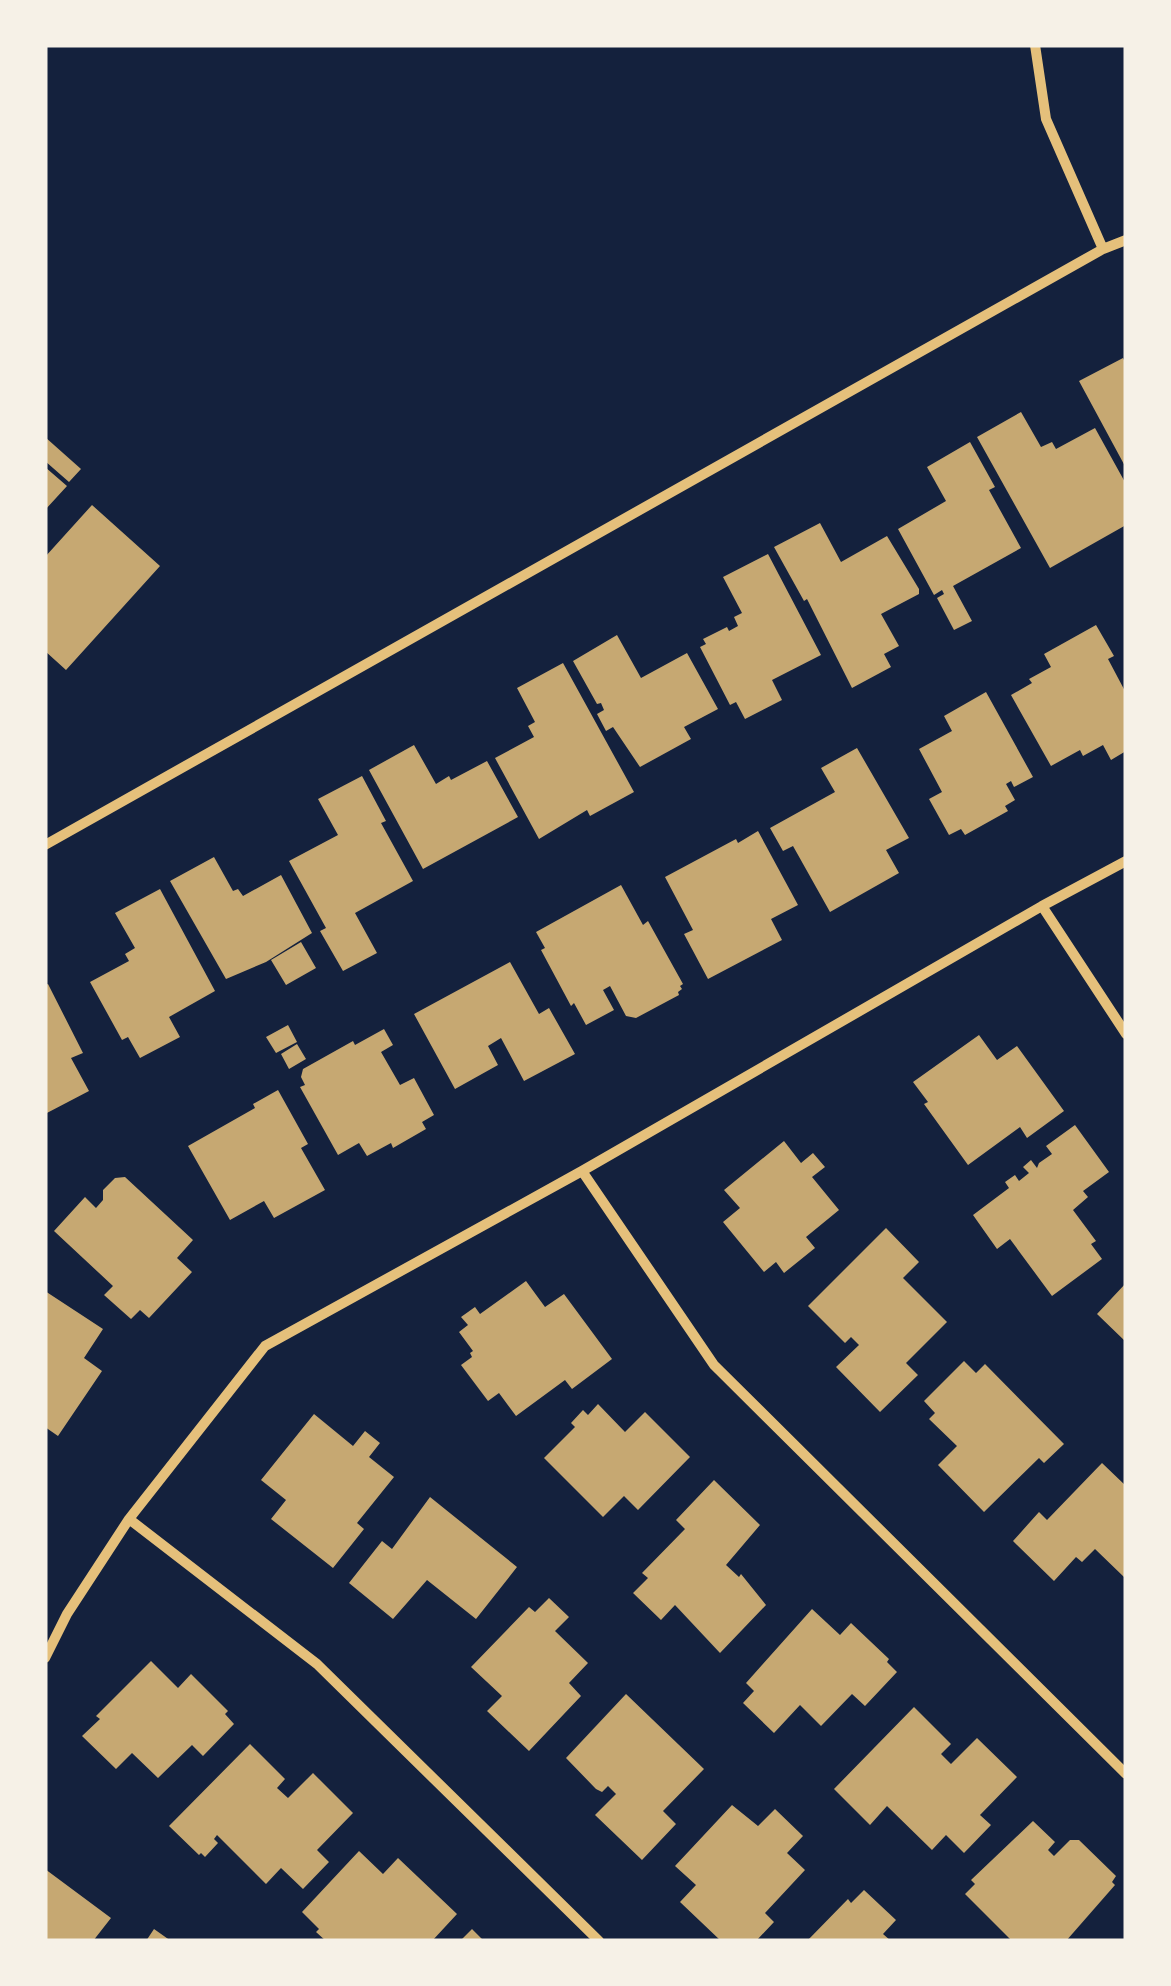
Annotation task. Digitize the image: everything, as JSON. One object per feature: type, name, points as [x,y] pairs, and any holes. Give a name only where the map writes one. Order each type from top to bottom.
[{"type":"street","points":[[1035,45],[1046,118],[1103,249]]},
{"type":"street","points":[[45,845],[1103,249],[1126,240]]},
{"type":"street","points":[[45,1658],[66,1614],[129,1519],[265,1346],[1126,862]]},
{"type":"street","points":[[1042,906],[1126,1034]]},
{"type":"street","points":[[582,1171],[714,1365],[1126,1774]]},
{"type":"street","points":[[129,1519],[317,1664],[598,1941]]},
{"type":"building","points":[[1123,358],[1126,364],[1126,468],[1079,381]]},
{"type":"building","points":[[1021,412],[1041,447],[1052,442],[1056,449],[1095,428],[1126,484],[1126,525],[1050,568],[977,437]]},
{"type":"building","points":[[45,437],[81,469],[69,482],[45,461]]},
{"type":"building","points":[[970,442],[995,487],[989,490],[1021,548],[953,586],[972,621],[954,630],[937,598],[944,594],[942,590],[934,595],[898,529],[946,501],[927,467]]},
{"type":"building","points":[[45,467],[67,486],[45,510]]},
{"type":"building","points":[[92,505],[160,566],[66,670],[45,651],[45,557]]},
{"type":"building","points":[[820,523],[841,562],[887,536],[919,589],[919,594],[881,614],[899,646],[884,654],[891,667],[852,688],[807,599],[804,601],[774,547]]},
{"type":"building","points":[[768,554],[821,655],[772,680],[782,700],[745,719],[736,702],[730,705],[700,647],[706,644],[703,639],[738,626],[734,617],[742,613],[723,577]]},
{"type":"building","points":[[1096,625],[1114,656],[1108,659],[1126,693],[1126,751],[1111,760],[1103,745],[1083,756],[1080,750],[1051,766],[1011,695],[1051,667],[1044,654]]},
{"type":"building","points":[[617,635],[641,678],[687,653],[718,709],[684,727],[691,739],[640,767],[613,727],[606,731],[597,714],[604,710],[601,703],[597,704],[573,661]]},
{"type":"building","points":[[563,663],[634,792],[590,816],[587,810],[539,839],[495,758],[534,737],[528,726],[535,722],[517,688]]},
{"type":"building","points":[[986,692],[1033,777],[1014,787],[1011,781],[1006,784],[1015,800],[1005,806],[1008,811],[965,835],[961,829],[949,835],[929,799],[942,792],[919,749],[952,731],[944,716]]},
{"type":"building","points":[[414,745],[436,784],[487,761],[518,817],[423,869],[369,770]]},
{"type":"building","points":[[857,748],[909,838],[886,850],[899,873],[830,912],[793,846],[783,851],[770,828],[835,792],[821,768]]},
{"type":"building","points":[[362,776],[386,821],[381,823],[413,881],[355,913],[377,953],[343,971],[320,931],[326,928],[289,861],[338,835],[318,799]]},
{"type":"building","points":[[758,831],[798,905],[771,919],[782,940],[708,979],[684,934],[693,930],[665,877]]},
{"type":"building","points":[[214,857],[233,891],[238,889],[243,896],[281,875],[312,933],[266,962],[226,979],[170,881]]},
{"type":"building","points":[[621,885],[643,925],[648,921],[683,984],[682,989],[679,995],[636,1018],[626,1016],[610,986],[603,990],[614,1010],[586,1025],[574,1003],[571,1006],[541,950],[545,948],[536,932]]},
{"type":"building","points":[[160,889],[215,991],[169,1017],[180,1037],[140,1058],[128,1037],[122,1040],[90,982],[129,961],[125,954],[135,948],[115,913]]},
{"type":"building","points":[[301,942],[316,968],[286,985],[271,960]]},
{"type":"building","points":[[510,962],[539,1014],[549,1008],[575,1054],[524,1081],[501,1038],[488,1046],[498,1065],[455,1089],[414,1014]]},
{"type":"building","points":[[48,984],[83,1053],[71,1058],[89,1091],[45,1114],[45,985]]},
{"type":"building","points":[[288,1025],[297,1042],[276,1053],[266,1037]]},
{"type":"building","points":[[384,1029],[393,1045],[381,1052],[400,1085],[414,1078],[434,1115],[422,1122],[426,1129],[393,1148],[391,1143],[367,1156],[359,1143],[338,1155],[300,1087],[305,1085],[303,1069]]},
{"type":"building","points":[[979,1035],[997,1060],[1017,1046],[1064,1111],[1027,1138],[1020,1127],[968,1165],[913,1082]]},
{"type":"building","points":[[297,1044],[306,1059],[289,1069],[281,1054]]},
{"type":"building","points":[[278,1090],[308,1144],[301,1148],[325,1190],[274,1218],[264,1201],[230,1220],[188,1146],[255,1108],[253,1104]]},
{"type":"building","points":[[1075,1125],[1109,1172],[1083,1191],[1088,1197],[1073,1210],[1096,1241],[1091,1244],[1102,1259],[1052,1296],[1010,1239],[997,1249],[973,1215],[1009,1188],[1005,1182],[1015,1175],[1019,1181],[1029,1173],[1023,1167],[1031,1160],[1037,1168],[1052,1154],[1046,1146]]},
{"type":"building","points":[[784,1141],[801,1163],[813,1153],[825,1167],[812,1177],[839,1210],[806,1237],[815,1248],[784,1273],[776,1262],[764,1272],[723,1222],[740,1208],[724,1190]]},
{"type":"building","points":[[125,1177],[193,1240],[177,1258],[192,1272],[149,1318],[140,1310],[131,1319],[104,1295],[113,1286],[54,1231],[85,1197],[96,1208],[103,1200],[103,1190],[115,1178]]},
{"type":"building","points":[[886,1228],[919,1262],[903,1278],[947,1322],[906,1363],[918,1375],[880,1412],[836,1367],[859,1345],[851,1337],[845,1343],[808,1306]]},
{"type":"building","points":[[526,1281],[545,1307],[564,1294],[612,1359],[572,1389],[565,1380],[516,1416],[499,1393],[488,1401],[461,1365],[472,1357],[473,1351],[459,1332],[468,1325],[461,1317],[475,1307],[480,1314]]},
{"type":"building","points":[[1126,1283],[1126,1342],[1097,1314]]},
{"type":"building","points":[[45,1291],[103,1329],[84,1358],[102,1371],[58,1436],[45,1427]]},
{"type":"building","points":[[964,1361],[976,1373],[985,1364],[1064,1444],[1044,1463],[1039,1458],[984,1512],[938,1465],[957,1446],[929,1419],[935,1413],[924,1401]]},
{"type":"building","points":[[598,1404],[625,1432],[645,1412],[690,1457],[638,1510],[624,1496],[603,1517],[544,1458],[575,1427],[571,1423],[583,1410],[588,1415]]},
{"type":"building","points":[[314,1414],[353,1446],[365,1431],[380,1443],[369,1457],[394,1477],[357,1523],[364,1529],[333,1568],[271,1519],[286,1500],[261,1480]]},
{"type":"building","points":[[1102,1463],[1126,1486],[1126,1575],[1095,1549],[1082,1562],[1076,1557],[1054,1581],[1013,1541],[1039,1512],[1047,1520]]},
{"type":"building","points":[[714,1480],[760,1525],[726,1565],[739,1577],[741,1574],[766,1605],[720,1653],[675,1605],[661,1620],[633,1593],[648,1578],[642,1573],[685,1529],[676,1520]]},
{"type":"building","points":[[430,1497],[517,1567],[476,1619],[427,1580],[393,1619],[349,1583],[382,1541],[392,1549]]},
{"type":"building","points":[[549,1598],[569,1617],[555,1631],[588,1663],[569,1683],[581,1696],[529,1751],[487,1711],[502,1696],[471,1667],[529,1607],[535,1612]]},
{"type":"building","points":[[812,1609],[840,1635],[851,1623],[889,1659],[887,1662],[897,1672],[865,1706],[852,1694],[821,1726],[800,1705],[774,1733],[743,1703],[754,1691],[746,1683]]},
{"type":"building","points":[[151,1661],[178,1688],[191,1674],[228,1711],[225,1714],[234,1724],[203,1756],[192,1745],[158,1778],[132,1753],[116,1769],[82,1736],[100,1719],[96,1716]]},
{"type":"building","points":[[626,1694],[704,1769],[663,1811],[676,1824],[642,1860],[595,1815],[616,1794],[608,1786],[602,1792],[596,1789],[566,1758]]},
{"type":"building","points":[[914,1707],[951,1744],[941,1754],[951,1764],[977,1738],[1017,1777],[980,1815],[991,1825],[964,1853],[946,1835],[932,1850],[887,1806],[870,1825],[834,1789]]},
{"type":"building","points":[[250,1744],[285,1779],[277,1788],[288,1798],[313,1773],[353,1813],[317,1850],[329,1862],[303,1889],[281,1868],[266,1884],[217,1835],[214,1839],[218,1843],[205,1857],[199,1855],[169,1826]]},
{"type":"building","points":[[732,1805],[758,1826],[775,1809],[803,1836],[787,1853],[805,1870],[765,1913],[774,1922],[756,1941],[721,1941],[680,1902],[696,1885],[675,1866]]},
{"type":"building","points":[[1033,1821],[1055,1842],[1048,1850],[1054,1856],[1070,1840],[1079,1840],[1116,1876],[1112,1882],[1115,1885],[1066,1941],[1012,1941],[965,1894],[975,1884],[971,1880]]},
{"type":"building","points":[[359,1851],[383,1874],[398,1858],[457,1914],[432,1941],[326,1941],[302,1912]]},
{"type":"building","points":[[45,1869],[111,1918],[93,1941],[45,1941]]},
{"type":"building","points":[[864,1890],[896,1920],[883,1934],[891,1941],[807,1941],[848,1899],[851,1903]]},
{"type":"building","points":[[154,1929],[171,1941],[146,1941]]},
{"type":"building","points":[[472,1929],[484,1941],[460,1941]]}]
